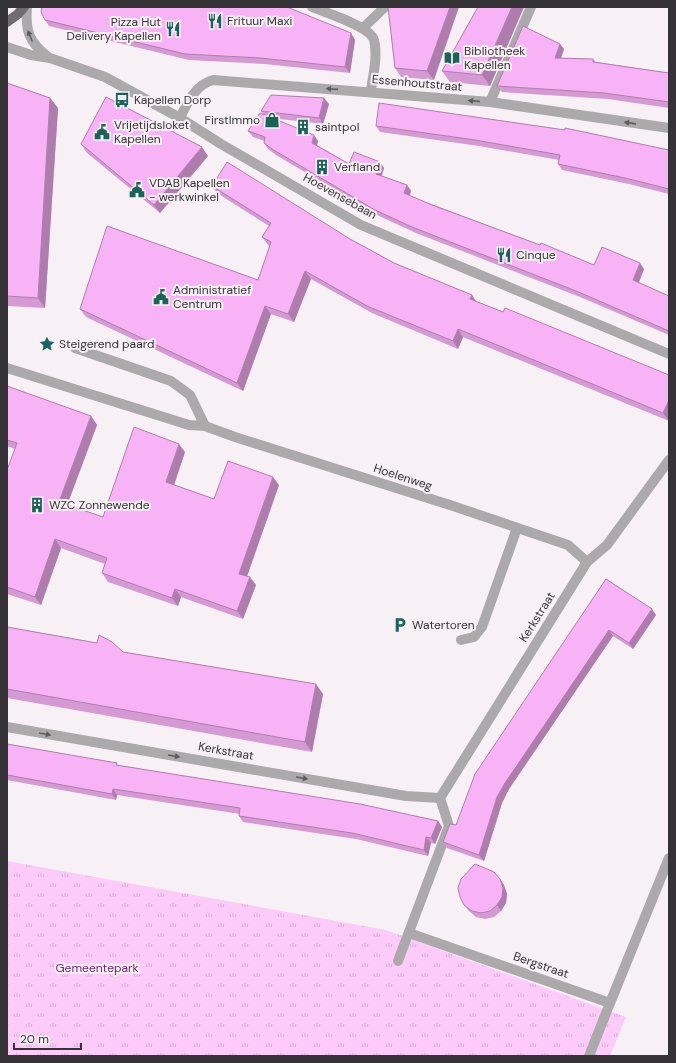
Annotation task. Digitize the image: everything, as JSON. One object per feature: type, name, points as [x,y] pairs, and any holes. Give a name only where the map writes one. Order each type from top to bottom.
[{"type":"main road","points":[[7,22],[18,14],[24,7]]},
{"type":"street","points":[[27,7],[27,29],[31,39],[38,49],[50,58]]},
{"type":"street","points":[[312,7],[363,28],[373,38],[376,59],[371,92]]},
{"type":"street","points":[[363,28],[384,7]]},
{"type":"street","points":[[490,102],[531,7]]},
{"type":"street","name":"Hoevensebaan","points":[[7,46],[31,55],[50,58],[105,77],[180,118],[221,144],[362,225],[669,354]]},
{"type":"street","name":"Essenhoutstraat","points":[[180,118],[189,101],[204,82],[213,80],[490,102],[669,128]]},
{"type":"street","points":[[75,348],[171,381],[190,395],[205,426]]},
{"type":"street","name":"Hoelenweg","points":[[7,368],[189,425],[205,426],[568,545],[587,562]]},
{"type":"street","name":"Kerkstraat","points":[[7,727],[406,796],[440,798],[587,562],[608,545],[669,460]]},
{"type":"street","points":[[461,640],[474,637],[482,627],[517,528]]},
{"type":"street","points":[[398,962],[449,826],[440,798]]},
{"type":"street","points":[[589,1056],[669,858]]},
{"type":"street","name":"Bergstraat","points":[[409,933],[610,1003]]},
{"type":"green space","name":"Gemeentepark","points":[[7,861],[386,930],[626,1017],[610,1056],[7,1056]]},
{"type":"building","points":[[42,7],[287,7],[351,33],[345,67],[260,58],[185,54],[45,20],[41,12]]},
{"type":"building","points":[[388,7],[450,7],[427,71],[395,68]]},
{"type":"building","points":[[478,7],[512,7],[482,75],[442,71]]},
{"type":"building","points":[[523,26],[560,44],[555,58],[593,59],[593,62],[669,73],[669,102],[604,93],[497,86]]},
{"type":"building","points":[[7,83],[50,98],[38,298],[7,296]]},
{"type":"building","points":[[271,95],[324,98],[319,118],[261,111]]},
{"type":"building","points":[[106,97],[202,147],[154,205],[81,144]]},
{"type":"building","points":[[379,103],[565,130],[565,128],[669,150],[669,189],[558,164],[560,155],[475,140],[376,126]]},
{"type":"building","points":[[260,113],[314,135],[312,143],[349,164],[354,152],[380,162],[376,174],[407,185],[404,193],[432,205],[540,245],[541,243],[594,265],[602,247],[640,263],[633,280],[669,296],[669,331],[576,291],[412,227],[375,210],[272,149],[264,143],[265,137],[248,131]]},
{"type":"building","points":[[227,162],[350,239],[394,263],[472,295],[470,299],[503,312],[505,308],[669,375],[669,400],[663,413],[458,329],[453,341],[367,306],[305,271],[288,314],[265,306],[237,383],[80,309],[107,226],[258,280],[271,242],[262,237],[271,223],[212,186]]},
{"type":"building","name":"WZC Zonnewende","points":[[7,386],[91,416],[59,502],[103,517],[134,427],[179,444],[166,482],[214,499],[228,461],[273,477],[239,574],[250,577],[237,611],[175,589],[172,598],[102,573],[107,558],[55,539],[35,597],[7,587],[7,470],[17,443],[7,440]]},
{"type":"building","points":[[606,579],[652,609],[629,643],[609,630],[505,783],[497,797],[479,855],[443,842],[450,824],[456,825],[475,774]]},
{"type":"building","points":[[7,627],[97,643],[99,635],[112,642],[123,652],[316,684],[305,742],[7,689]]},
{"type":"building","points":[[7,744],[117,763],[116,765],[360,804],[438,821],[431,838],[426,837],[424,850],[352,833],[239,816],[240,808],[113,789],[112,794],[7,775]]},
{"type":"building","points":[[475,864],[494,872],[500,879],[503,888],[502,897],[497,905],[490,911],[481,913],[472,911],[464,905],[458,888],[461,879]]},
{"type":"place","name":"Frituur Maxi","points":[[215,21]]},
{"type":"place","name":"Pizza Hut Delivery Kapellen","points":[[173,29]]},
{"type":"place","name":"Bibliotheek Kapellen","points":[[452,58]]},
{"type":"place","name":"Kapellen Dorp","points":[[122,100]]},
{"type":"place","name":"FirstImmo","points":[[272,120]]},
{"type":"place","name":"saintpol","points":[[303,127]]},
{"type":"place","name":"Vrijetijdsloket Kapellen","points":[[102,132]]},
{"type":"place","name":"Verfland","points":[[322,167]]},
{"type":"place","name":"VDAB Kapellen - werkwinkel","points":[[137,190]]},
{"type":"place","name":"Cinque","points":[[504,255]]},
{"type":"place","name":"Administratief Centrum","points":[[161,297]]},
{"type":"place","name":"Steigerend paard","points":[[47,344]]},
{"type":"place","name":"WZC Zonnewende","points":[[37,505]]},
{"type":"place","name":"Watertoren","points":[[400,625]]}]
